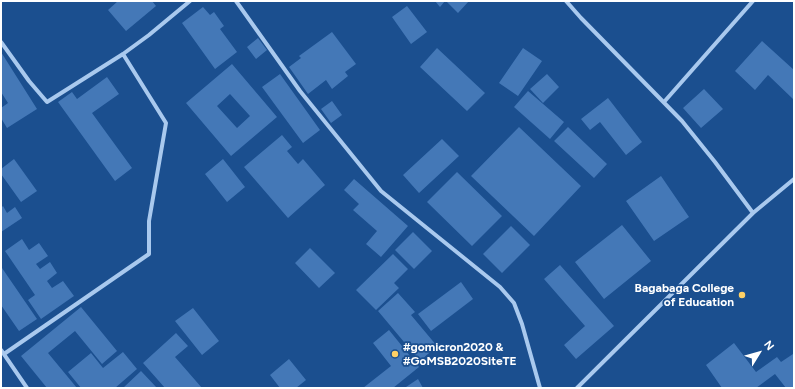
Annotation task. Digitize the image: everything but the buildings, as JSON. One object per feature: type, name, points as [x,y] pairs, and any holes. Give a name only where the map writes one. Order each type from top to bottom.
[{"type":"street","points":[[1,42],[29,81],[47,102],[123,54],[149,35],[190,1]]},
{"type":"street","points":[[236,1],[300,91],[381,191],[500,287],[514,303],[522,324],[540,388]]},
{"type":"street","points":[[566,1],[682,121],[753,213]]},
{"type":"street","points":[[664,102],[754,1]]},
{"type":"street","points":[[4,354],[149,254],[149,221],[166,123],[123,54]]},
{"type":"street","points":[[576,388],[753,213],[794,179]]},
{"type":"street","points":[[1,350],[27,388]]},
{"type":"place","name":"Bagabaga College of Education","points":[[742,295]]},
{"type":"place","name":"#gomicron2020 & #GoMSB2020SiteTE","points":[[395,354]]}]
